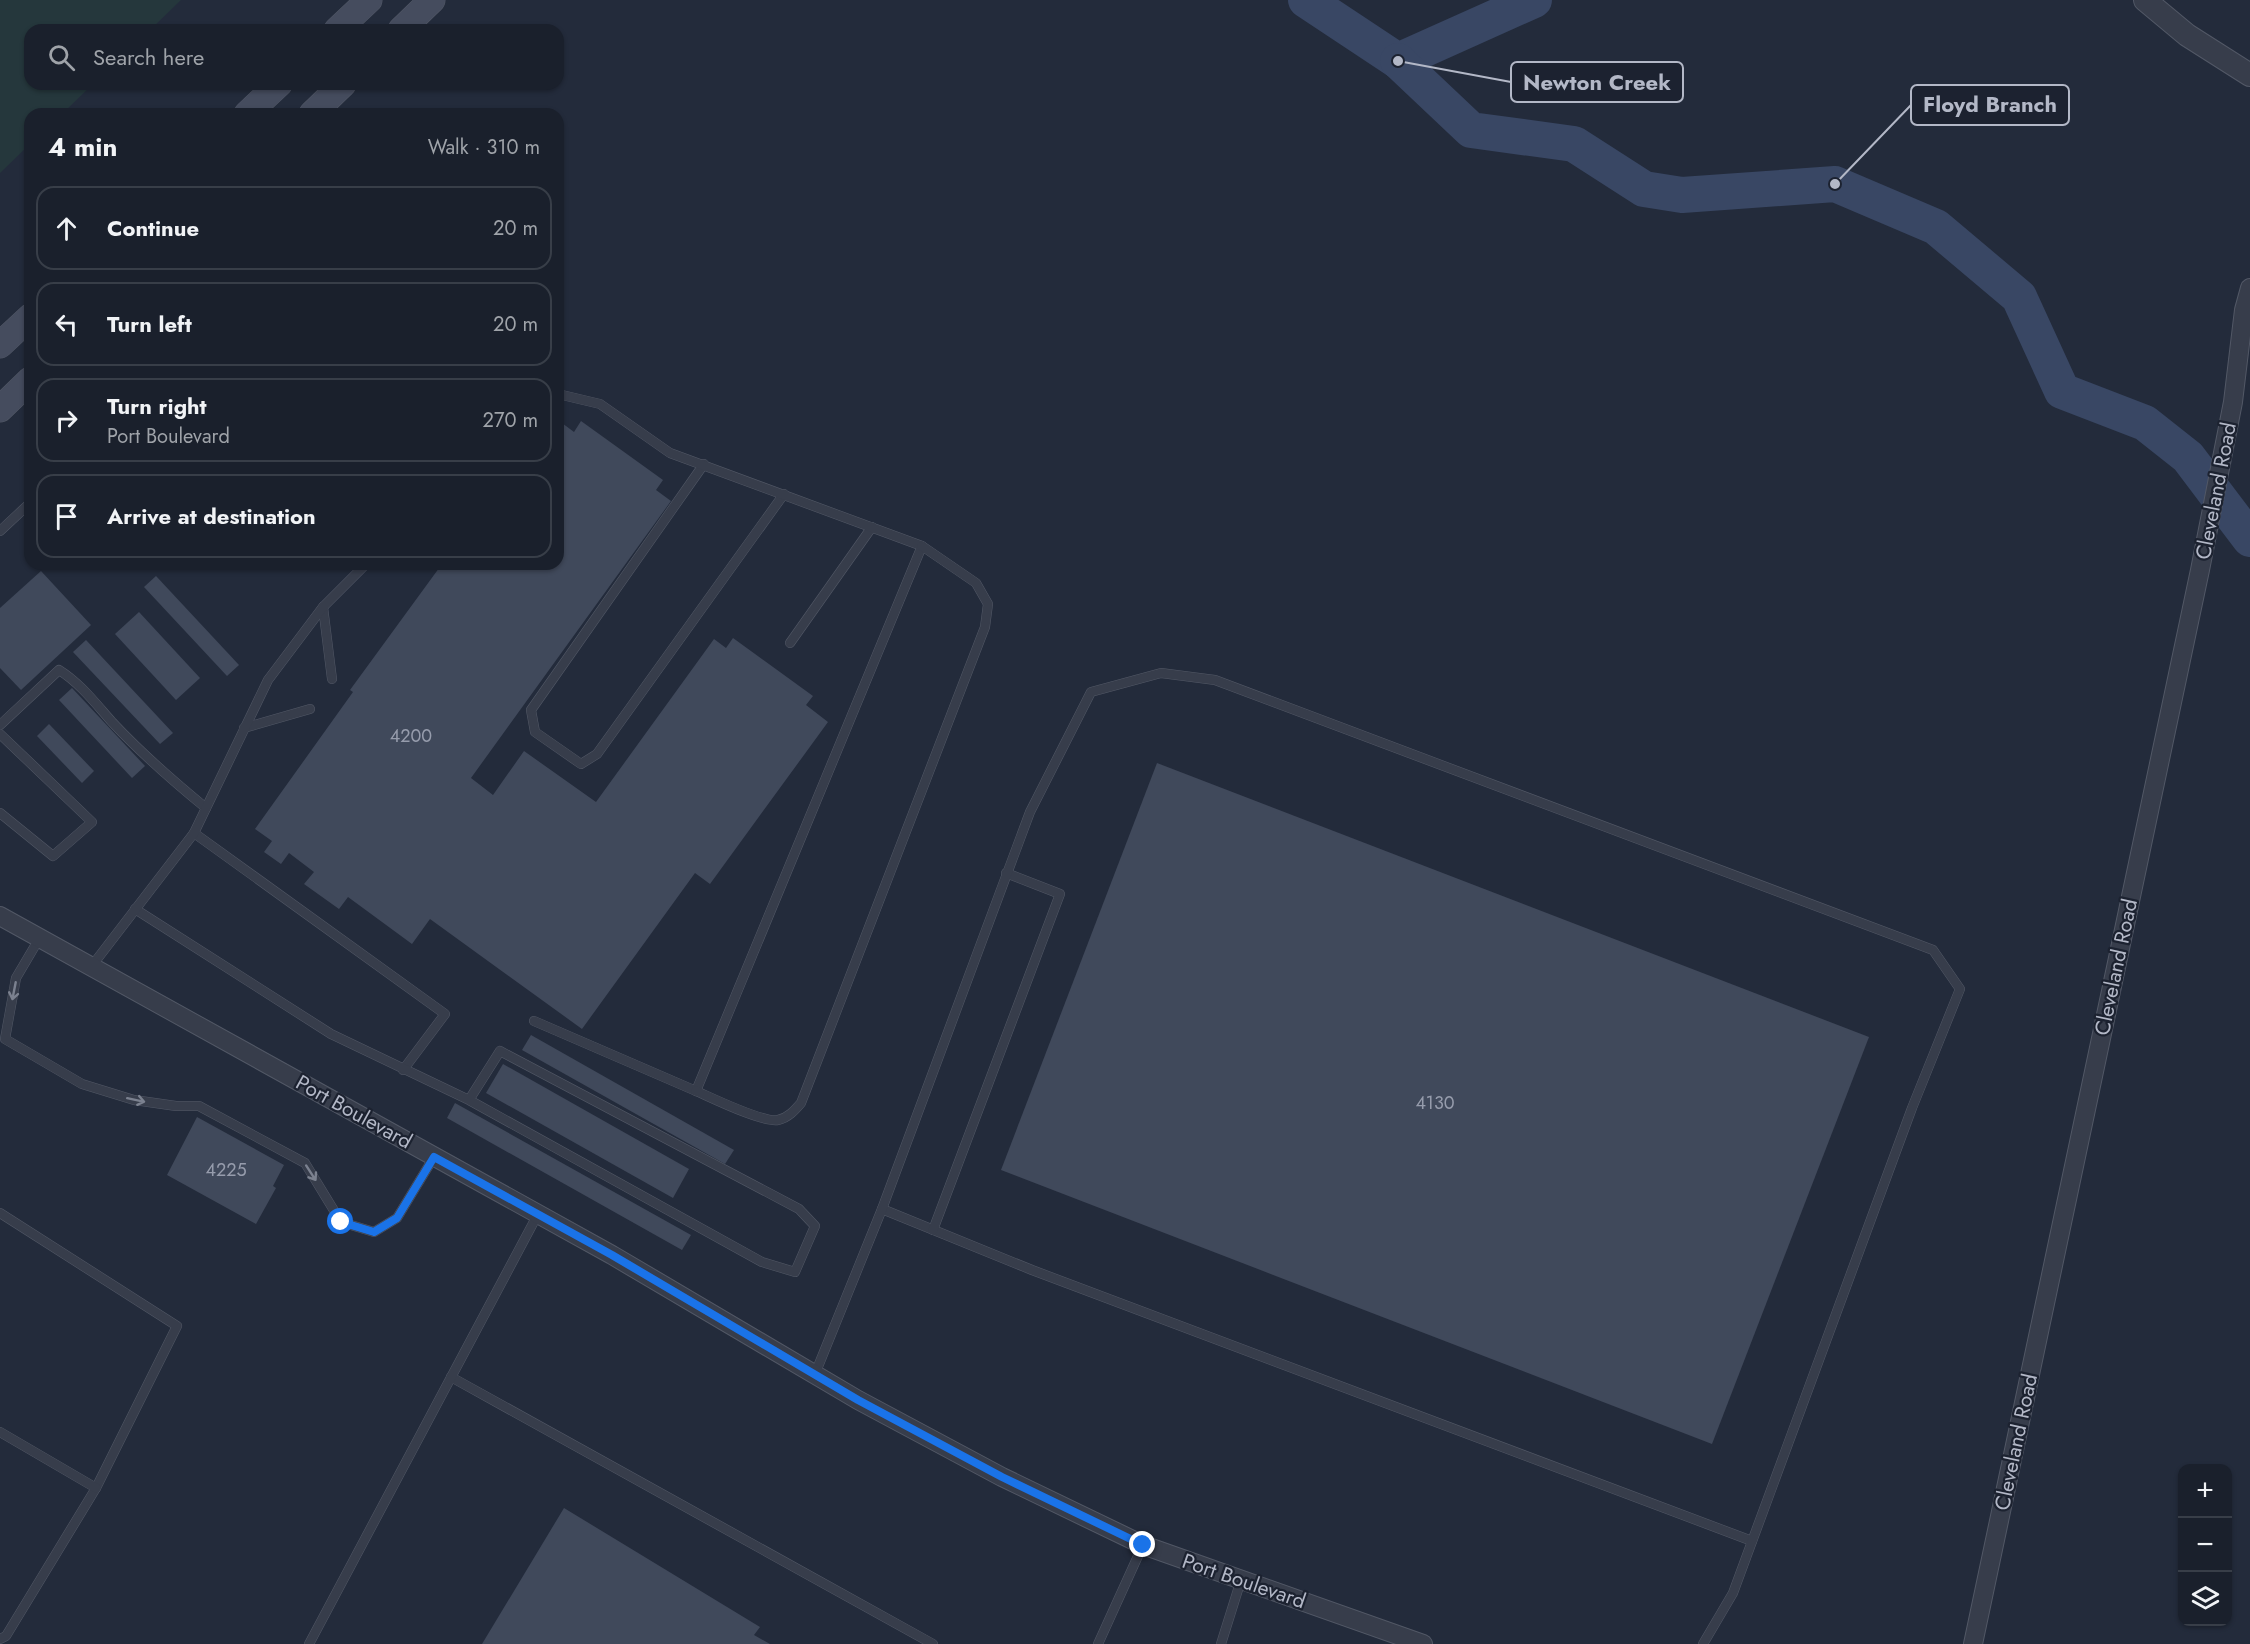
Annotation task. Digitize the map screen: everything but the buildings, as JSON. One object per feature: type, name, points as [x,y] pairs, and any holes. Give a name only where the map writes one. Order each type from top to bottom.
[{"type":"main road","points":[[343,24],[369,0]]},
{"type":"main road","points":[[406,24],[432,0]]},
{"type":"main road","points":[[254,108],[273,90]]},
{"type":"main road","points":[[318,108],[338,90]]},
{"type":"main road","points":[[0,345],[24,323]]},
{"type":"main road","points":[[0,409],[24,387]]},
{"type":"street","points":[[2145,0],[2187,35],[2250,75]]},
{"type":"street","name":"Cleveland Road","points":[[1973,1644],[2201,564],[2233,402],[2244,310],[2250,288]]},
{"type":"street","name":"Port Boulevard","points":[[0,916],[538,1214],[858,1400],[1002,1477],[1143,1545],[1423,1644]]},
{"type":"lane","points":[[534,1021],[765,1119],[777,1120],[792,1114],[801,1103],[985,627],[988,604],[976,583],[922,546],[670,453],[600,404],[564,395]]},
{"type":"lane","points":[[704,464],[531,710],[535,732],[580,764],[597,754],[784,494]]},
{"type":"lane","points":[[0,531],[24,509]]},
{"type":"lane","points":[[790,643],[872,527]]},
{"type":"lane","points":[[696,1091],[922,546]]},
{"type":"lane","points":[[91,967],[194,833],[268,680],[323,608],[360,570]]},
{"type":"lane","points":[[323,608],[332,679]]},
{"type":"lane","points":[[0,724],[59,670],[79,686],[167,776],[206,808]]},
{"type":"lane","points":[[815,1374],[882,1209],[1030,812],[1091,692],[1161,673],[1215,680],[1933,950],[1960,990],[1912,1108],[1732,1593],[1703,1644]]},
{"type":"lane","points":[[244,728],[310,709]]},
{"type":"lane","points":[[0,734],[92,822],[53,856],[0,813]]},
{"type":"lane","points":[[194,833],[445,1014],[403,1070]]},
{"type":"lane","points":[[933,1230],[1060,894],[1006,873]]},
{"type":"lane","points":[[135,909],[331,1034],[469,1100],[762,1262],[795,1272],[815,1226],[799,1209],[500,1051],[469,1100]]},
{"type":"lane","points":[[39,939],[16,978],[5,1039],[82,1084],[134,1100],[176,1106],[199,1106],[305,1163],[341,1222],[374,1232],[397,1218],[434,1157]]},
{"type":"lane","points":[[882,1209],[1032,1270],[1752,1541]]},
{"type":"lane","points":[[0,1213],[177,1326],[96,1488],[6,1636],[0,1639]]},
{"type":"lane","points":[[309,1644],[538,1214]]},
{"type":"lane","points":[[451,1377],[933,1644]]},
{"type":"lane","points":[[0,1432],[96,1488]]},
{"type":"lane","points":[[1098,1644],[1143,1545]]},
{"type":"lane","points":[[1221,1644],[1241,1580]]},
{"type":"shaded area","points":[[0,0],[181,0],[156,24],[24,24],[24,90],[87,90],[68,108],[24,108],[24,150],[0,173]]},
{"type":"waterway","points":[[1306,0],[1398,61],[1534,0]]},
{"type":"waterway","points":[[1398,61],[1471,130],[1574,144],[1644,189],[1682,195],[1835,184],[1936,227],[2019,297],[2062,391],[2145,423],[2188,457],[2250,539]]},
{"type":"place","name":"Newton Creek","points":[[1398,61]]},
{"type":"place","name":"Floyd Branch","points":[[1835,184]]},
{"type":"route","points":[[341,1222],[374,1232],[397,1218],[434,1157],[612,1255],[858,1400],[1002,1477],[1143,1545]]}]
